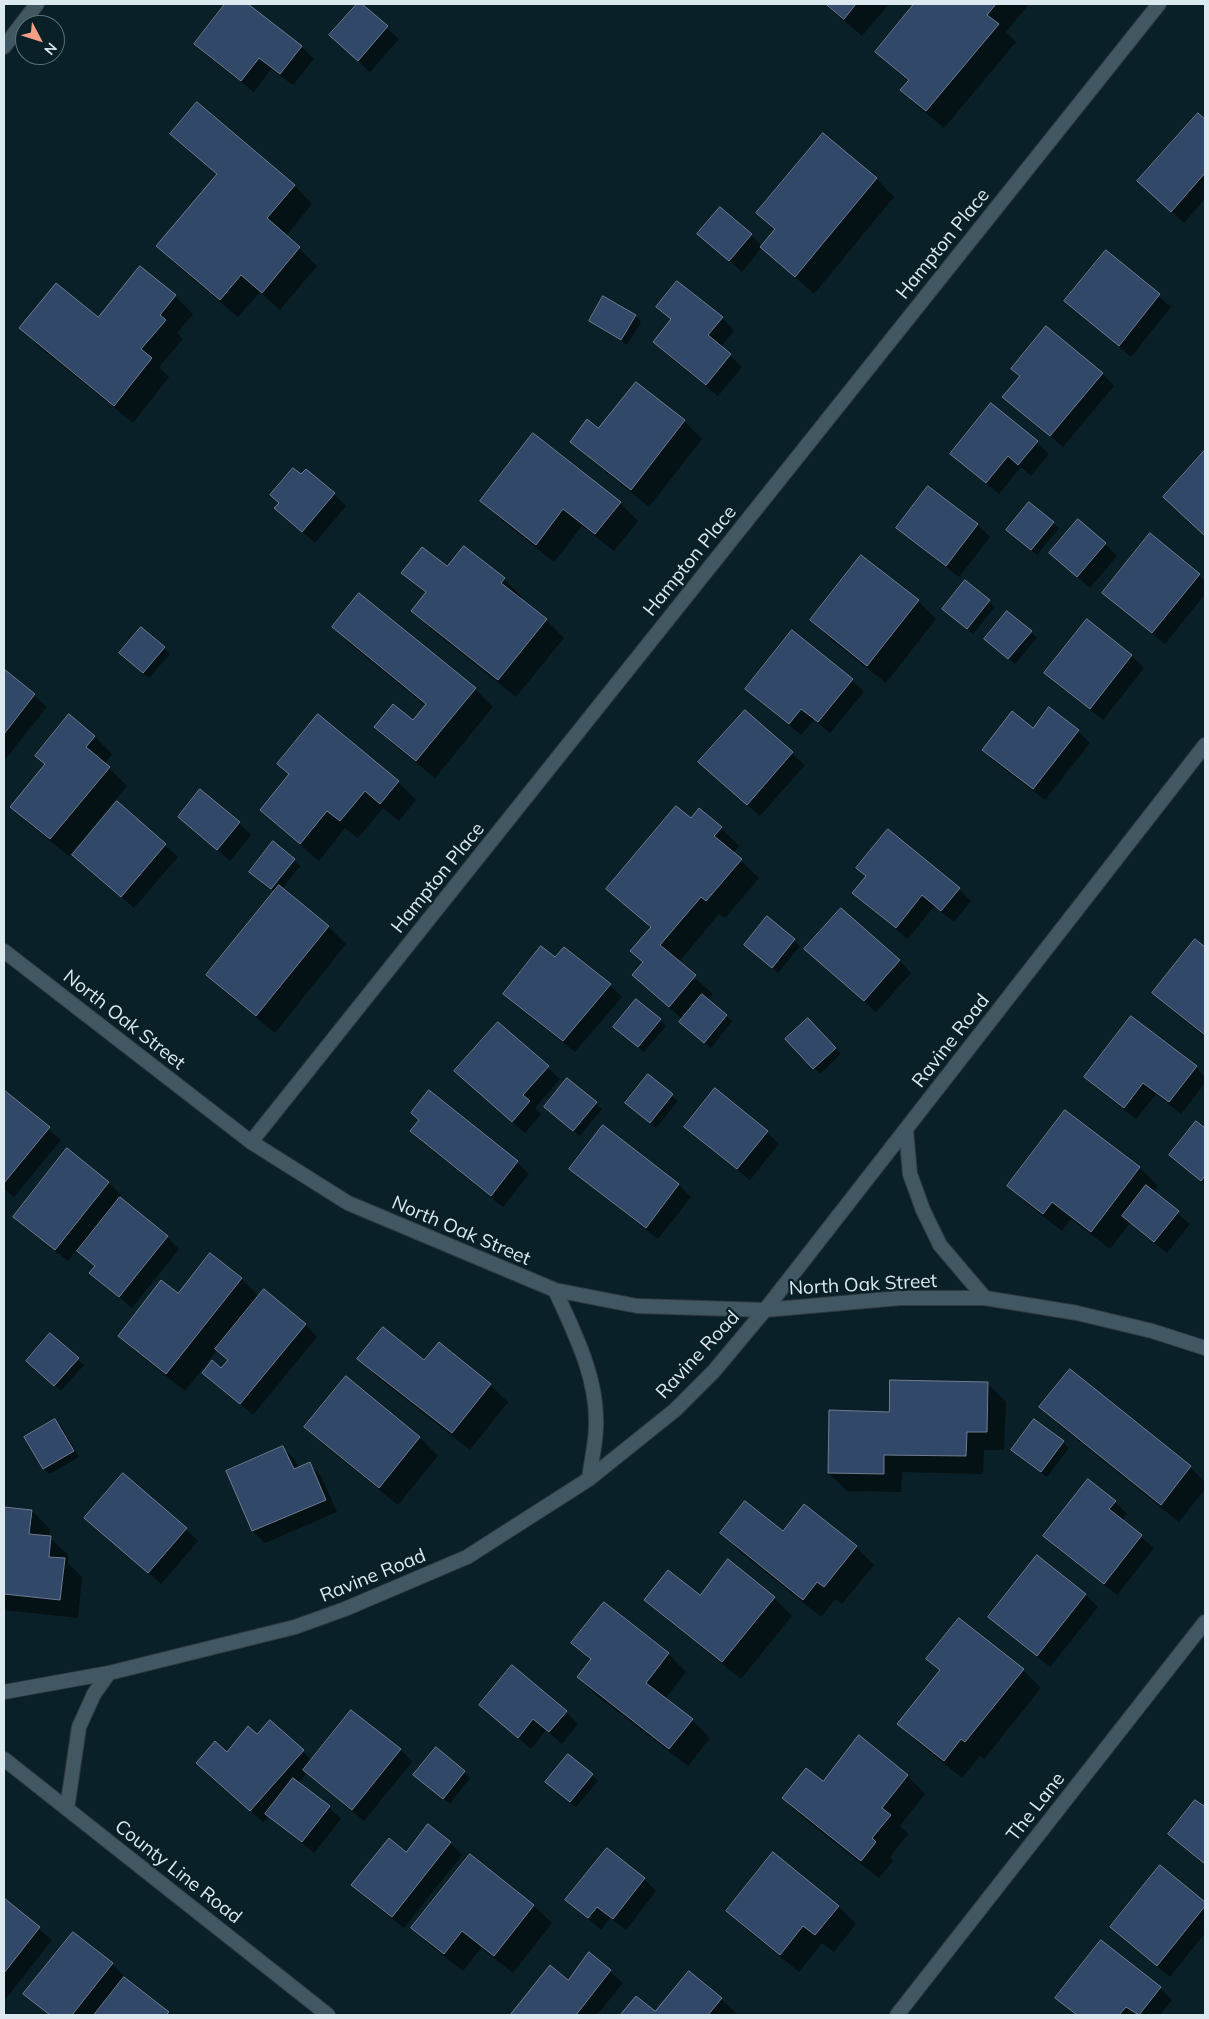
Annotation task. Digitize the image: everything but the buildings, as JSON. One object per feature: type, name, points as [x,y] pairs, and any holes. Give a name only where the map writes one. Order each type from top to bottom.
[{"type":"street","points":[[4,47],[37,4]]},
{"type":"street","name":"Hampton Place","points":[[251,1142],[1159,4]]},
{"type":"street","name":"Ravine Road","points":[[4,1692],[109,1673],[295,1627],[345,1609],[467,1557],[589,1479],[681,1403],[714,1371],[765,1310],[1205,745]]},
{"type":"street","name":"North Oak Street","points":[[4,951],[251,1142],[348,1203],[554,1290],[637,1306],[765,1310],[900,1298],[986,1298],[1077,1313],[1152,1331],[1205,1348]]},
{"type":"street","name":"North Oak Street","points":[[906,1130],[910,1174],[923,1210],[940,1245],[986,1298]]},
{"type":"street","points":[[554,1290],[569,1321],[592,1382],[596,1425],[589,1479]]},
{"type":"street","name":"The Lane","points":[[897,2015],[1205,1622]]},
{"type":"street","points":[[67,1809],[79,1727],[94,1694],[109,1673]]},
{"type":"street","name":"County Line Road","points":[[4,1759],[328,2015]]}]
